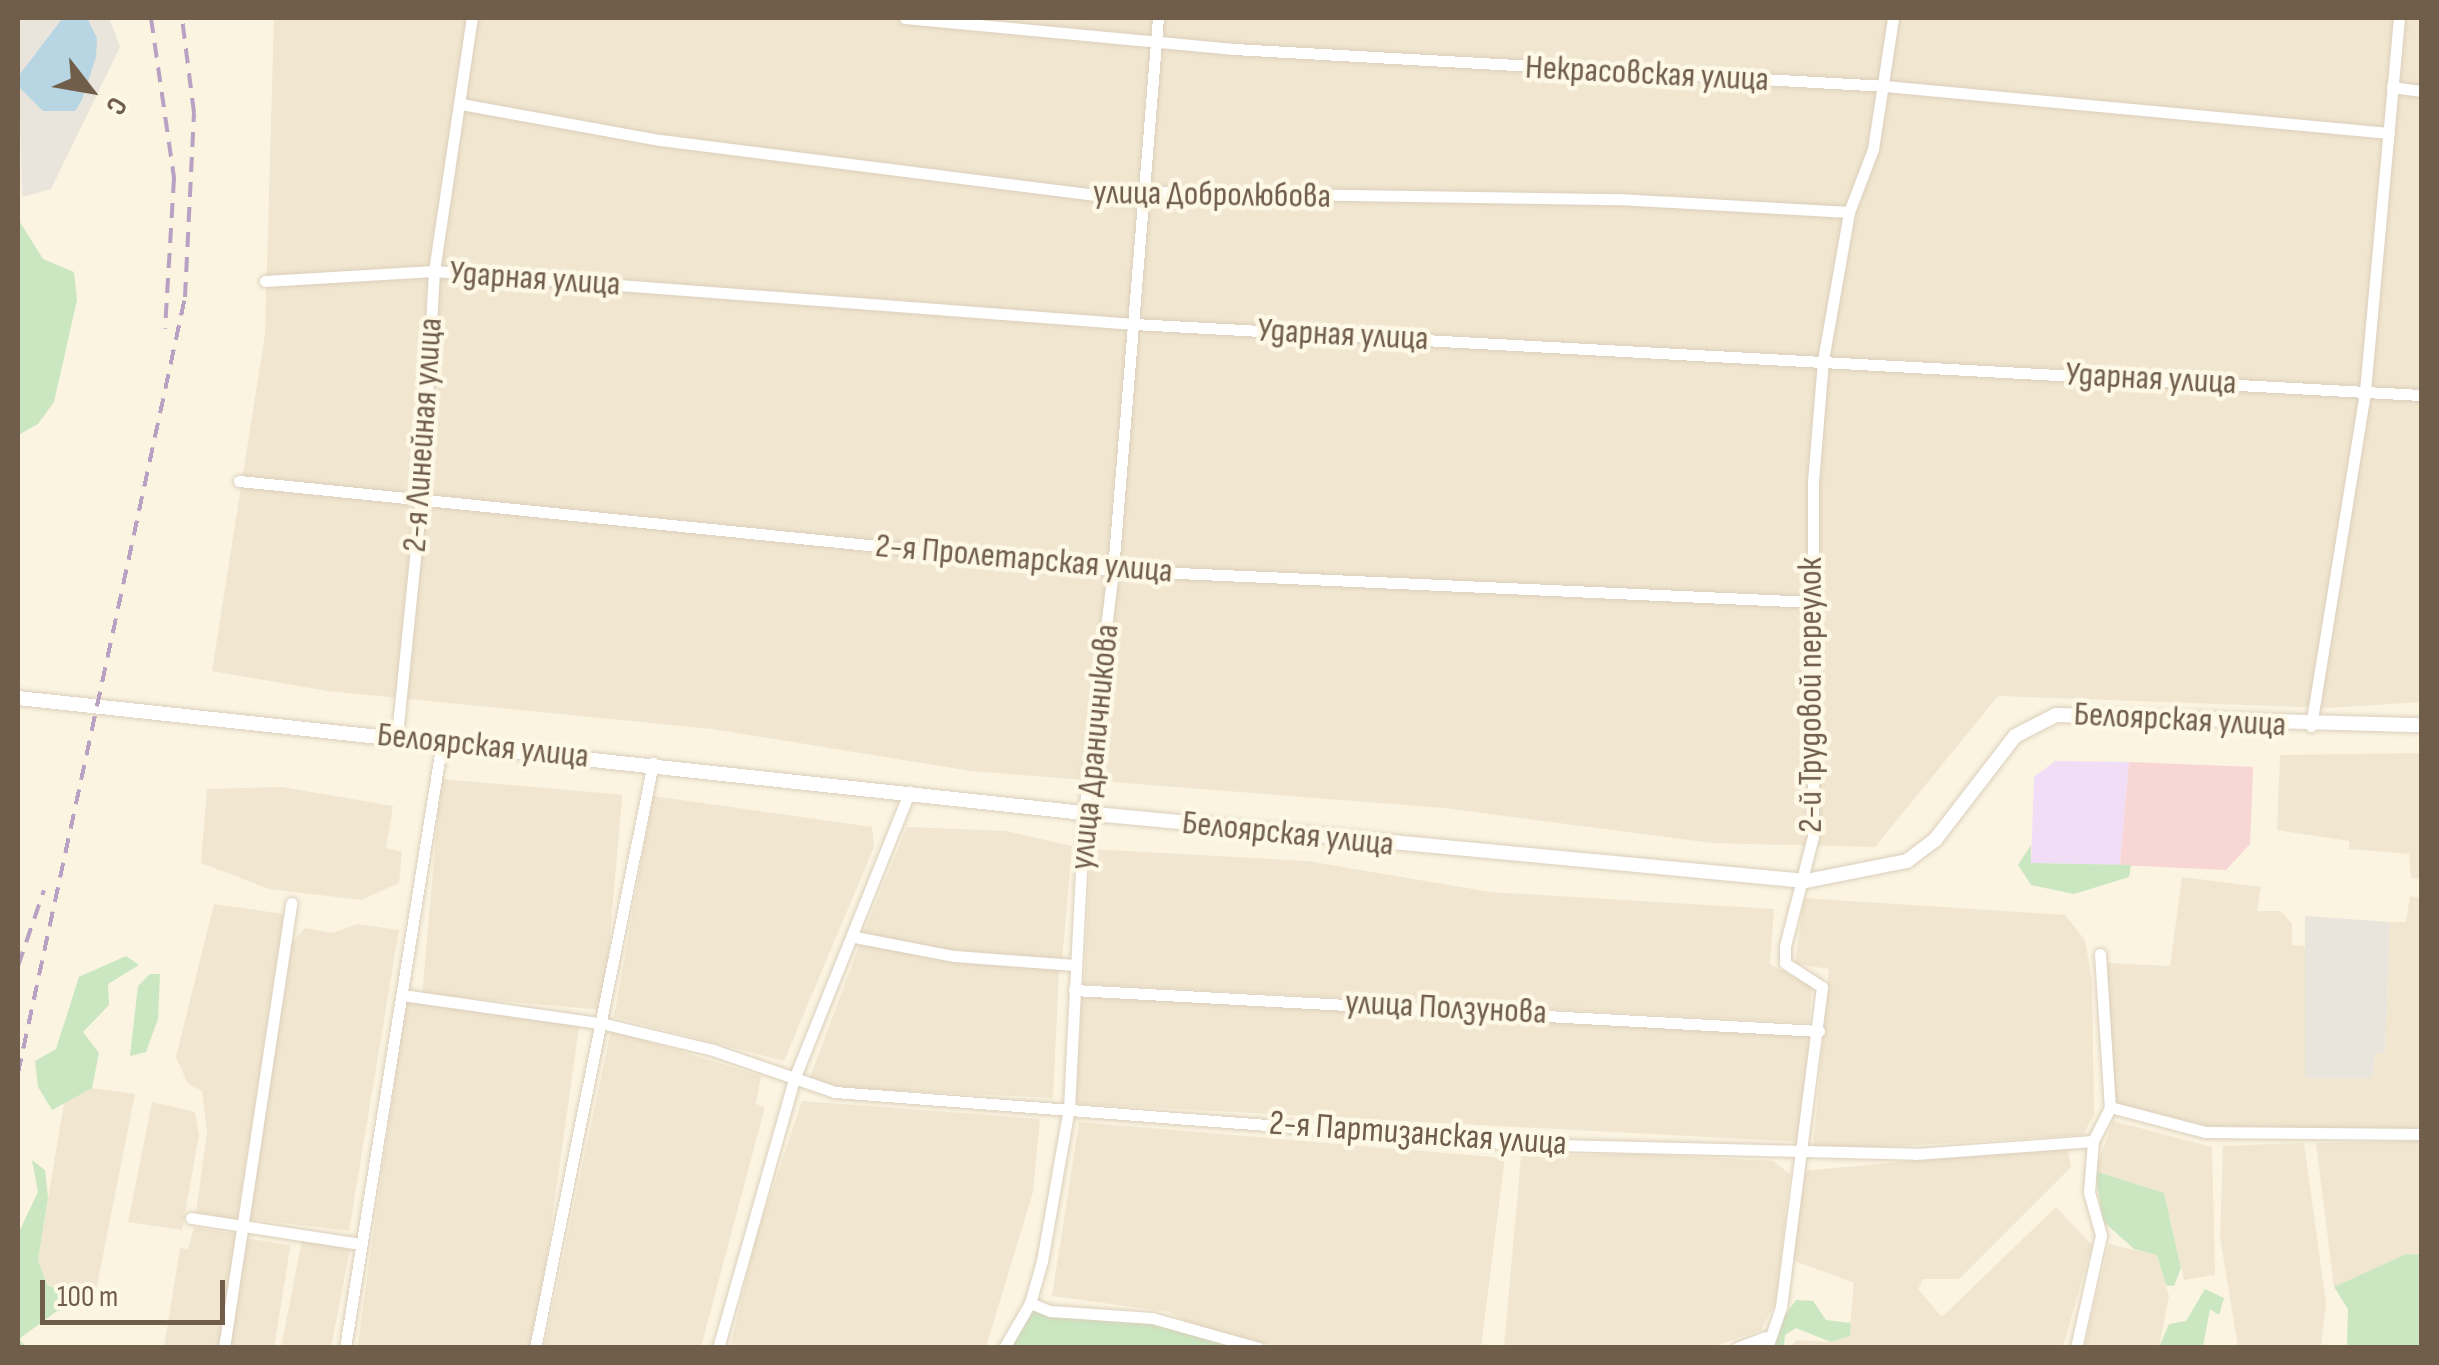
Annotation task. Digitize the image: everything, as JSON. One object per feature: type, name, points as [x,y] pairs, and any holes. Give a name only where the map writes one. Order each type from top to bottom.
[{"type":"street","name":"2-я Линейная улица","points":[[397,736],[421,497],[434,272],[472,18]]},
{"type":"street","name":"Некрасовская улица","points":[[905,18],[1155,40],[1885,86],[2389,133]]},
{"type":"street","name":"улица Драничникова","points":[[1004,1348],[1030,1303],[1068,1108],[1084,813],[1113,570],[1158,18]]},
{"type":"street","name":"2-й Трудовой переулок","points":[[1766,1342],[1781,1307],[1822,987],[1785,963],[1787,926],[1806,881],[1812,836],[1810,602],[1823,360],[1850,212],[1873,149],[1893,18]]},
{"type":"street","points":[[2311,726],[2365,391],[2399,18]]},
{"type":"street","points":[[2392,88],[2422,92]]},
{"type":"street","name":"улица Добролюбова","points":[[461,104],[660,140],[1141,201],[1160,192],[1256,193],[1728,201],[1850,212]]},
{"type":"street","name":"Ударная улица","points":[[265,281],[434,272],[1134,324],[2422,395]]},
{"type":"street","name":"2-я Пролетарская улица","points":[[240,481],[1113,570],[1810,602]]},
{"type":"street","name":"Белоярская улица","points":[[18,698],[442,740],[1084,813],[1806,881],[1907,860],[1935,840],[2015,736],[2056,715],[2311,726],[2422,725]]},
{"type":"street","points":[[345,1348],[442,740]]},
{"type":"street","points":[[535,1348],[605,1024],[653,763]]},
{"type":"street","points":[[718,1348],[794,1079],[855,937],[910,791]]},
{"type":"street","points":[[224,1348],[291,904]]},
{"type":"street","points":[[855,937],[954,956],[1075,966]]},
{"type":"street","points":[[2076,1348],[2101,1235],[2089,1192],[2094,1140],[2110,1106],[2100,954]]},
{"type":"street","name":"улица Ползунова","points":[[1074,990],[1819,1031]]},
{"type":"street","name":"2-я Партизанская улица","points":[[402,995],[605,1024],[713,1050],[835,1092],[1516,1144],[1802,1155],[2094,1140]]},
{"type":"street","points":[[2110,1106],[2205,1132],[2422,1134]]},
{"type":"street","points":[[191,1218],[360,1244]]},
{"type":"street","points":[[1030,1303],[1050,1311],[1152,1318],[1259,1348]]},
{"type":"street","points":[[1736,1348],[1766,1342]]},
{"type":"shaded area","points":[[18,18],[109,18],[120,47],[51,189],[22,197]]},
{"type":"shaded area","points":[[274,18],[2421,18],[2421,702],[2327,708],[1998,696],[1875,847],[1712,843],[1444,808],[971,771],[712,729],[327,691],[212,671],[265,334]]},
{"type":"shaded area","points":[[2421,753],[2421,879],[2411,878],[2409,854],[2349,849],[2349,841],[2277,830],[2280,755]]},
{"type":"shaded area","points":[[2055,761],[2129,762],[2120,865],[2031,863],[2034,777]]},
{"type":"shaded area","points":[[2129,762],[2253,767],[2250,844],[2226,870],[2120,865]]},
{"type":"shaded area","points":[[441,779],[622,795],[603,1010],[422,994]]},
{"type":"shaded area","points":[[282,787],[393,806],[386,848],[402,852],[399,883],[361,900],[269,889],[201,863],[207,789]]},
{"type":"shaded area","points":[[653,796],[872,827],[874,847],[784,1061],[614,1017]]},
{"type":"shaded area","points":[[907,827],[1006,831],[1072,846],[1062,961],[902,945],[863,934]]},
{"type":"shaded area","points":[[1091,849],[1307,861],[1490,892],[1774,909],[1770,964],[1812,987],[1809,1023],[1084,984]]},
{"type":"shaded area","points":[[2182,877],[2261,887],[2257,911],[2281,911],[2292,924],[2292,945],[2305,946],[2305,1078],[2373,1077],[2375,1053],[2385,1052],[2390,922],[2406,922],[2410,896],[2421,898],[2421,1130],[2203,1126],[2112,1102],[2107,963],[2170,966]]},
{"type":"shaded area","points":[[1804,898],[2065,915],[2085,940],[2092,980],[2094,1114],[2083,1135],[1813,1151],[1829,969],[1795,964]]},
{"type":"shaded area","points":[[214,904],[284,914],[237,1220],[196,1212],[207,1132],[202,1091],[188,1084],[176,1057]]},
{"type":"shaded area","points":[[2305,916],[2390,922],[2385,1053],[2375,1053],[2373,1078],[2305,1078]]},
{"type":"shaded area","points":[[357,924],[399,930],[349,1231],[249,1219],[290,945],[305,928],[333,933]]},
{"type":"shaded area","points":[[860,944],[953,962],[1059,970],[1053,1098],[838,1088],[810,1077]]},
{"type":"shaded area","points":[[1082,996],[1809,1034],[1803,1142],[1076,1104]]},
{"type":"shaded area","points":[[406,1001],[579,1025],[534,1348],[357,1348]]},
{"type":"shaded area","points":[[611,1030],[761,1076],[756,1104],[765,1107],[701,1347],[544,1348]]},
{"type":"shaded area","points":[[92,1088],[135,1094],[95,1296],[47,1285],[38,1260],[65,1097]]},
{"type":"shaded area","points":[[802,1101],[1040,1119],[1033,1192],[986,1347],[730,1347],[756,1238]]},
{"type":"shaded area","points":[[152,1102],[195,1112],[199,1135],[182,1230],[128,1222]]},
{"type":"shaded area","points":[[2113,1121],[2212,1147],[2215,1275],[2184,1280],[2164,1193],[2095,1171]]},
{"type":"shaded area","points":[[1079,1122],[1505,1158],[1481,1347],[1280,1347],[1191,1325],[1170,1312],[1052,1296]]},
{"type":"shaded area","points":[[2421,1141],[2421,1255],[2406,1254],[2334,1287],[2316,1143]]},
{"type":"shaded area","points":[[2304,1143],[2326,1303],[2321,1347],[2238,1347],[2220,1237],[2223,1146]]},
{"type":"shaded area","points":[[2067,1146],[2071,1167],[1959,1279],[1923,1279],[1918,1289],[1942,1317],[2056,1207],[2092,1245],[2063,1347],[1789,1348],[1797,1340],[1831,1342],[1849,1336],[1854,1283],[1792,1260],[1803,1171]]},
{"type":"shaded area","points":[[1636,1154],[1773,1161],[1790,1174],[1776,1301],[1761,1330],[1712,1347],[1504,1347],[1521,1156]]},
{"type":"shaded area","points":[[194,1227],[236,1234],[219,1347],[164,1348],[180,1248],[188,1249]]},
{"type":"shaded area","points":[[245,1238],[290,1245],[274,1348],[228,1348]]},
{"type":"shaded area","points":[[302,1240],[350,1249],[331,1348],[281,1347]]},
{"type":"shaded area","points":[[2109,1244],[2157,1255],[2169,1296],[2159,1347],[2084,1348]]},
{"type":"green space","points":[[18,219],[43,259],[74,272],[77,300],[54,402],[38,424],[18,435]]},
{"type":"green space","points":[[2031,845],[2031,863],[2131,865],[2129,877],[2074,894],[2031,885],[2018,865]]},
{"type":"green space","points":[[126,956],[139,965],[108,984],[109,1005],[83,1032],[99,1053],[92,1088],[52,1110],[38,1087],[35,1061],[56,1049],[79,977]]},
{"type":"green space","points":[[150,974],[160,974],[158,1019],[146,1052],[130,1056],[138,986]]},
{"type":"green space","points":[[32,1160],[45,1170],[48,1198],[38,1260],[47,1285],[80,1297],[74,1308],[57,1311],[19,1339],[26,1347],[18,1347],[18,1234],[38,1192]]},
{"type":"green space","points":[[2095,1171],[2164,1193],[2181,1268],[2174,1286],[2166,1285],[2157,1255],[2134,1249],[2103,1221]]},
{"type":"green space","points":[[2406,1254],[2421,1255],[2421,1347],[2347,1347],[2348,1309],[2334,1287]]},
{"type":"green space","points":[[2205,1289],[2224,1298],[2219,1315],[2210,1309],[2203,1347],[2159,1347],[2169,1324],[2186,1321]]},
{"type":"green space","points":[[1796,1300],[1813,1301],[1826,1320],[1851,1323],[1850,1336],[1831,1342],[1796,1328],[1785,1335],[1784,1347],[1772,1347],[1771,1335]]},
{"type":"green space","points":[[1030,1303],[1050,1311],[1125,1314],[1259,1348],[1006,1348]]},
{"type":"water","points":[[87,18],[97,38],[96,57],[82,100],[75,111],[43,111],[20,88],[20,74],[62,19]]},
{"type":"railway","points":[[151,18],[174,178],[165,329]]},
{"type":"railway","points":[[18,1073],[185,297],[194,113],[182,18]]},
{"type":"railway","points":[[18,966],[44,890]]}]
